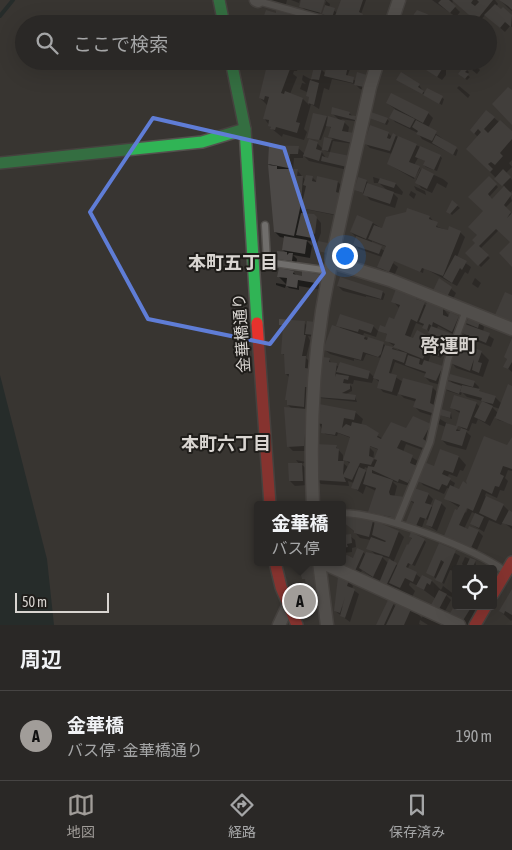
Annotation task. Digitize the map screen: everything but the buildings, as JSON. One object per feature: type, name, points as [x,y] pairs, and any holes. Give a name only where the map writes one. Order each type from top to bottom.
[{"type":"street","points":[[220,0],[222,15]]},
{"type":"street","points":[[393,15],[399,0]]},
{"type":"street","name":"金華橋通り","points":[[233,70],[245,130],[270,501]]},
{"type":"street","points":[[313,501],[310,456],[313,400],[322,312],[375,70]]},
{"type":"street","points":[[0,163],[245,130]]},
{"type":"street","points":[[0,154],[201,137]]},
{"type":"street","points":[[331,267],[370,273],[512,329]]},
{"type":"street","points":[[276,566],[288,606],[297,625]]},
{"type":"street","points":[[320,566],[327,625]]},
{"type":"street","points":[[329,566],[459,625]]},
{"type":"street","points":[[497,588],[510,570]]},
{"type":"street","points":[[279,625],[288,606]]},
{"type":"street","points":[[476,625],[484,610]]},
{"type":"lane","points":[[257,1],[308,15]]},
{"type":"lane","points":[[265,225],[267,262],[331,267]]},
{"type":"lane","points":[[397,523],[430,442],[448,360],[466,310]]},
{"type":"lane","points":[[346,514],[397,523],[510,570]]},
{"type":"highlighted area","points":[[153,118],[284,148],[324,273],[270,344],[148,319],[90,212]]},
{"type":"shaded area","points":[[0,375],[47,559],[54,625],[0,625]]},
{"type":"waterway","points":[[0,16],[13,0]]},
{"type":"traffic: fast","points":[[219,0],[222,15]]},
{"type":"traffic: fast","points":[[233,70],[245,129],[257,323]]},
{"type":"traffic: fast","points":[[0,163],[202,142],[245,129]]},
{"type":"traffic: jam","points":[[257,323],[270,501]]},
{"type":"traffic: jam","points":[[497,587],[512,562]]},
{"type":"traffic: jam","points":[[276,566],[281,587],[297,625]]},
{"type":"traffic: jam","points":[[475,625],[484,610]]},
{"type":"place","name":"金華橋","points":[[300,601]]},
{"type":"district","name":"本町五丁目","points":[[233,262]]},
{"type":"district","name":"啓運町","points":[[449,345]]},
{"type":"district","name":"本町六丁目","points":[[226,443]]}]
